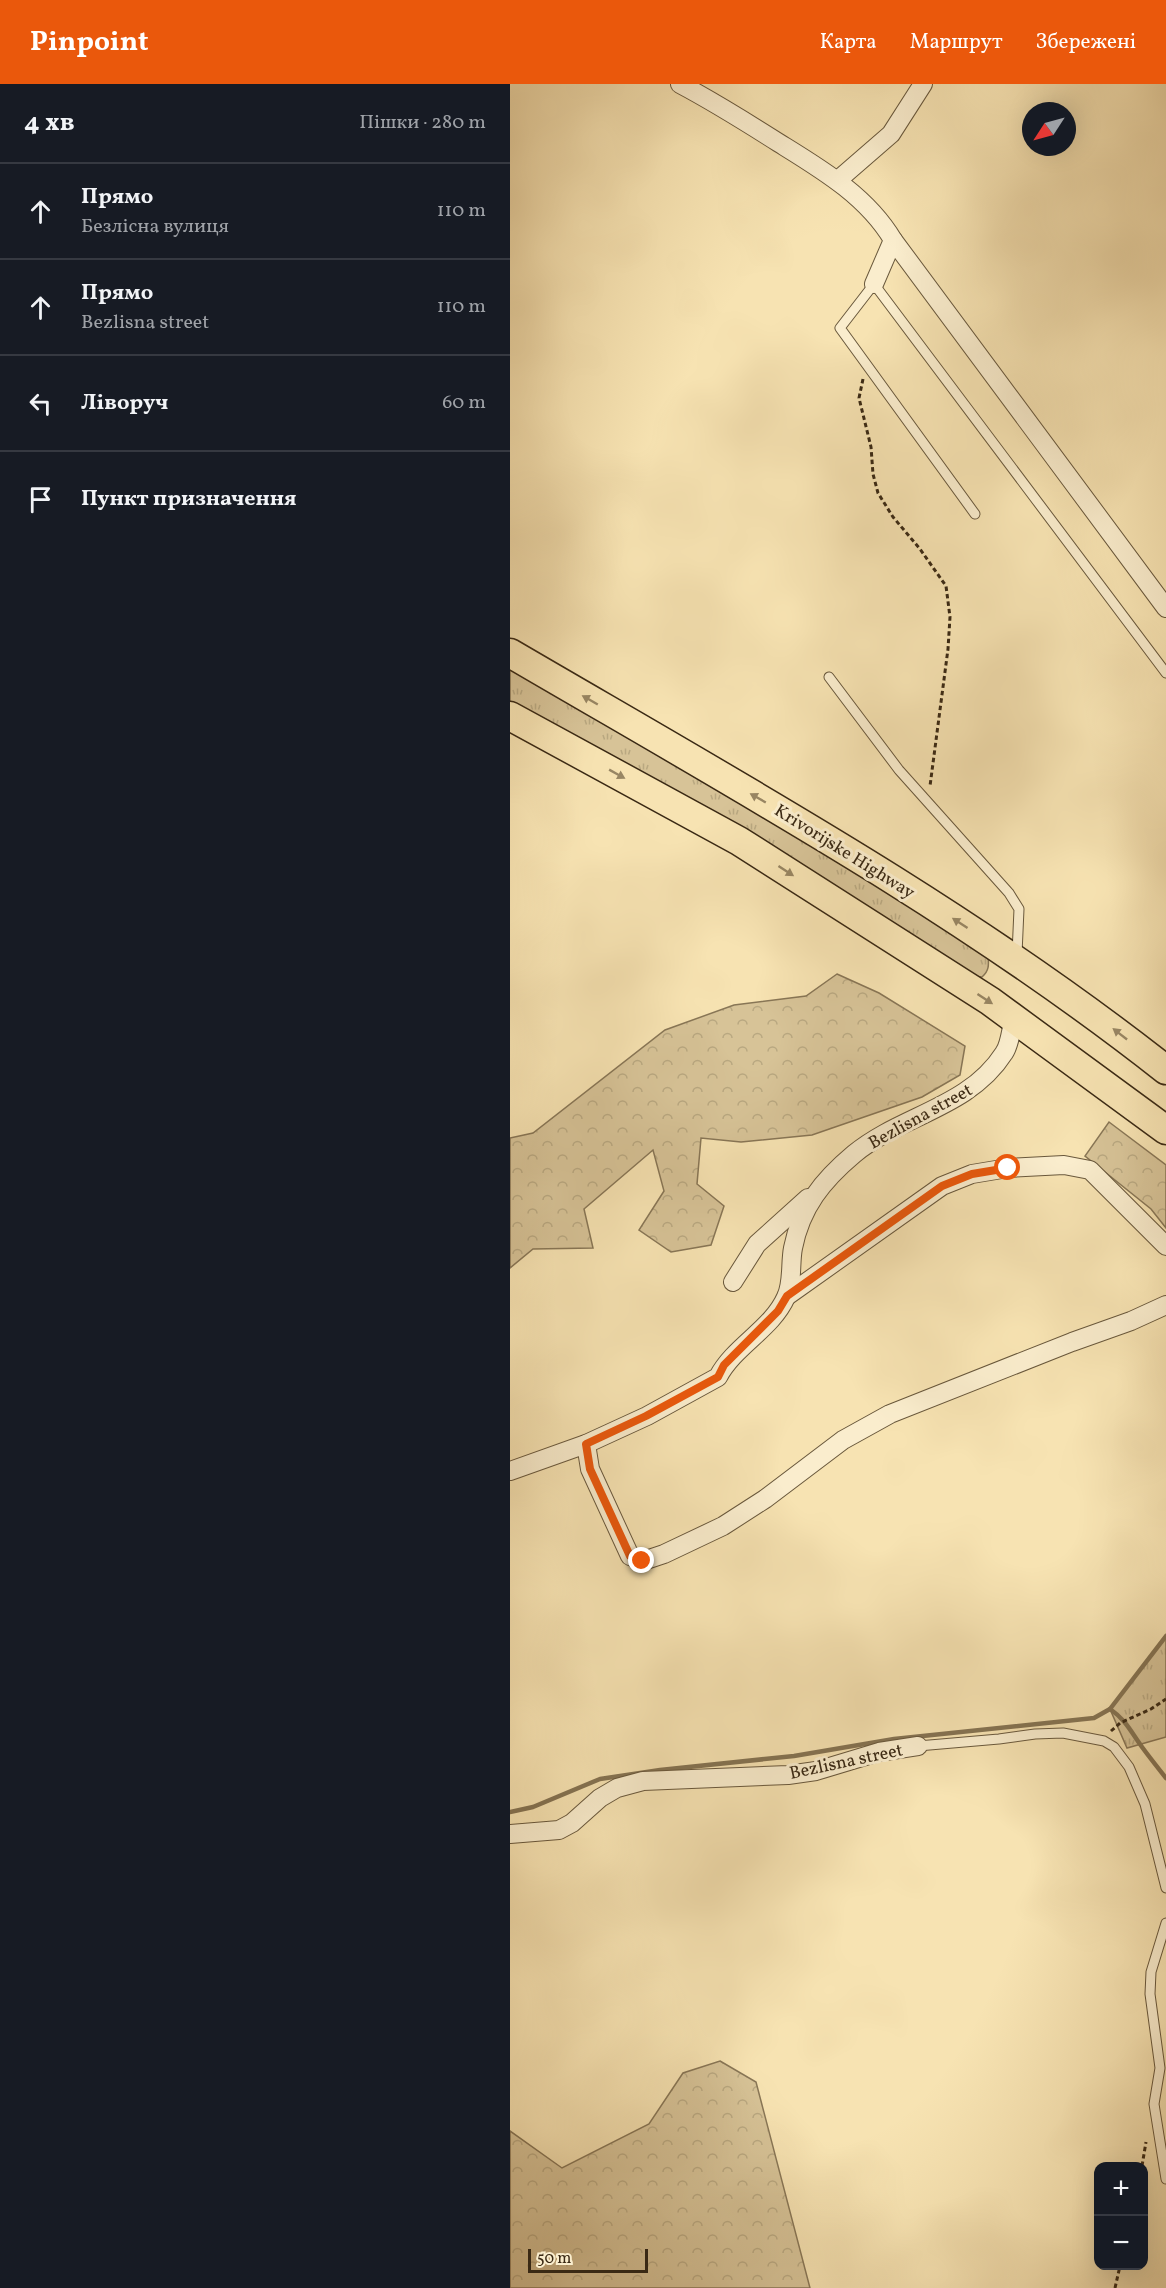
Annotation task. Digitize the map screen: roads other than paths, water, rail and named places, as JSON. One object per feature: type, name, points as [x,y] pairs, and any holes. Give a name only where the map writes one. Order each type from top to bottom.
[{"type":"highway","name":"Krivorijske Highway","points":[[510,653],[854,854],[1017,960],[1102,1019],[1166,1070]]},
{"type":"highway","points":[[510,716],[740,841],[1014,1018],[1166,1130]]},
{"type":"street","points":[[680,84],[716,102],[838,180],[882,221],[893,240],[1166,608]]},
{"type":"street","points":[[838,180],[891,134],[923,84]]},
{"type":"street","points":[[874,284],[893,240]]},
{"type":"street","name":"Bezlisna street","points":[[510,1471],[586,1444],[646,1416],[718,1377],[724,1365],[778,1311],[787,1296],[793,1248],[802,1214],[818,1189],[854,1154],[888,1131],[943,1106],[977,1085],[1006,1052],[1014,1018]]},
{"type":"street","points":[[787,1296],[942,1186],[972,1174],[1008,1168],[1064,1165],[1090,1170],[1166,1246]]},
{"type":"street","points":[[733,1282],[757,1244],[818,1189]]},
{"type":"street","points":[[586,1444],[590,1469],[630,1556],[642,1561],[664,1554],[723,1526],[765,1499],[843,1440],[890,1414],[1061,1346],[1131,1321],[1166,1305]]},
{"type":"street","name":"Bezlisna street","points":[[510,1834],[559,1830],[572,1823],[600,1798],[618,1788],[643,1781],[816,1772],[879,1752],[918,1746]]},
{"type":"lane","points":[[975,514],[840,328],[874,284],[1166,673]]},
{"type":"lane","points":[[829,677],[899,770],[1009,893],[1019,909],[1017,960]]},
{"type":"lane","name":"Bezlisna street","points":[[918,1746],[1035,1734],[1063,1734],[1104,1741],[1114,1747],[1129,1767],[1145,1804],[1166,1888]]},
{"type":"lane","points":[[1166,1923],[1151,1972],[1150,1994],[1163,2070],[1154,2104],[1166,2179]]},
{"type":"waterway","points":[[1166,1636],[1110,1709],[1124,1722],[1166,1778]]},
{"type":"waterway","points":[[510,1812],[533,1807],[600,1779],[660,1770],[794,1756],[894,1739],[1094,1718],[1110,1709]]}]
